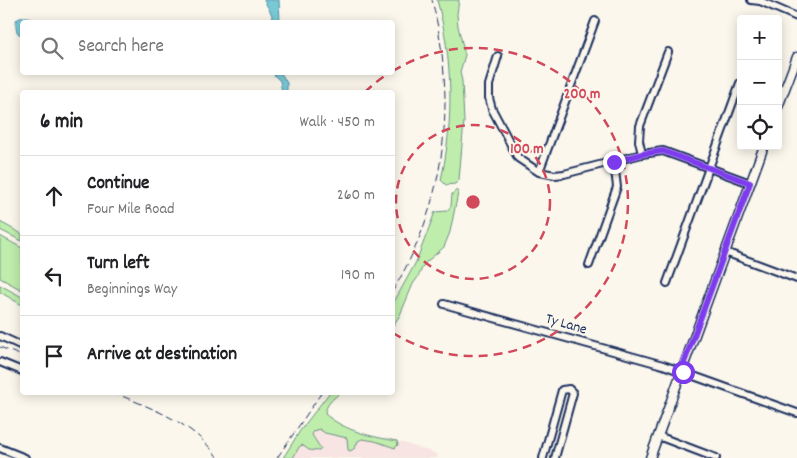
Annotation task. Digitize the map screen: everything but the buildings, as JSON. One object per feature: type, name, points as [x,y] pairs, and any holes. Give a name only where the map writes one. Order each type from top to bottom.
[{"type":"street","points":[[751,0],[759,0],[797,17]]},
{"type":"street","points":[[539,172],[595,21]]},
{"type":"street","points":[[642,154],[640,126],[668,52]]},
{"type":"street","points":[[498,56],[489,85],[492,110],[518,158],[539,172],[564,174],[642,154],[663,151],[750,183]]},
{"type":"street","points":[[779,105],[797,57]]},
{"type":"street","points":[[667,283],[737,91]]},
{"type":"street","points":[[650,458],[762,150]]},
{"type":"street","points":[[589,265],[617,187],[614,162]]},
{"type":"street","points":[[725,252],[797,278]]},
{"type":"street","name":"Ty Lane","points":[[444,304],[681,371],[797,413]]},
{"type":"street","points":[[0,336],[20,345]]},
{"type":"street","points":[[0,362],[20,370]]},
{"type":"street","points":[[543,458],[562,390],[569,389],[573,393],[556,458]]},
{"type":"street","points":[[658,436],[716,458]]},
{"type":"street","points":[[0,448],[24,458]]},
{"type":"shaded area","points":[[319,429],[325,433],[347,438],[348,450],[355,448],[358,441],[362,439],[375,441],[394,448],[398,445],[397,441],[437,454],[438,458],[293,458],[302,445],[321,449],[312,435],[313,431]]},
{"type":"green space","points":[[437,0],[459,0],[458,26],[465,55],[460,72],[464,121],[459,180],[455,184],[446,185],[441,180],[450,113],[449,67]]},
{"type":"green space","points":[[457,190],[450,232],[444,247],[424,264],[395,323],[395,300],[416,262],[435,212],[447,211],[451,206],[452,194]]},
{"type":"green space","points":[[0,222],[20,233],[20,240],[0,230]]},
{"type":"green space","points":[[0,236],[20,247],[20,289],[0,278]]},
{"type":"green space","points":[[0,285],[20,296],[20,304],[0,292]]},
{"type":"green space","points":[[328,395],[338,395],[328,405],[325,414],[350,429],[397,441],[398,445],[395,448],[362,439],[350,451],[348,450],[347,438],[325,433],[319,429],[313,431],[312,435],[321,449],[319,451],[309,450],[302,445],[293,458],[283,458],[300,431]]},
{"type":"water","points":[[264,0],[279,0],[280,20],[271,20],[272,15]]},
{"type":"water","points":[[28,17],[32,20],[20,20],[20,35],[17,31],[16,20]]},
{"type":"water","points":[[274,75],[282,75],[287,83],[287,90],[282,90],[280,81]]},
{"type":"railway","points":[[395,287],[411,258],[425,223],[435,187],[442,150],[445,113],[444,76],[440,38],[432,0]]},
{"type":"railway","points":[[0,347],[20,355]]},
{"type":"railway","points":[[119,395],[156,410],[184,426],[208,445],[218,458]]},
{"type":"railway","points":[[277,458],[320,395]]},
{"type":"route","points":[[614,162],[642,154],[663,151],[750,183],[681,371],[683,372]]}]
